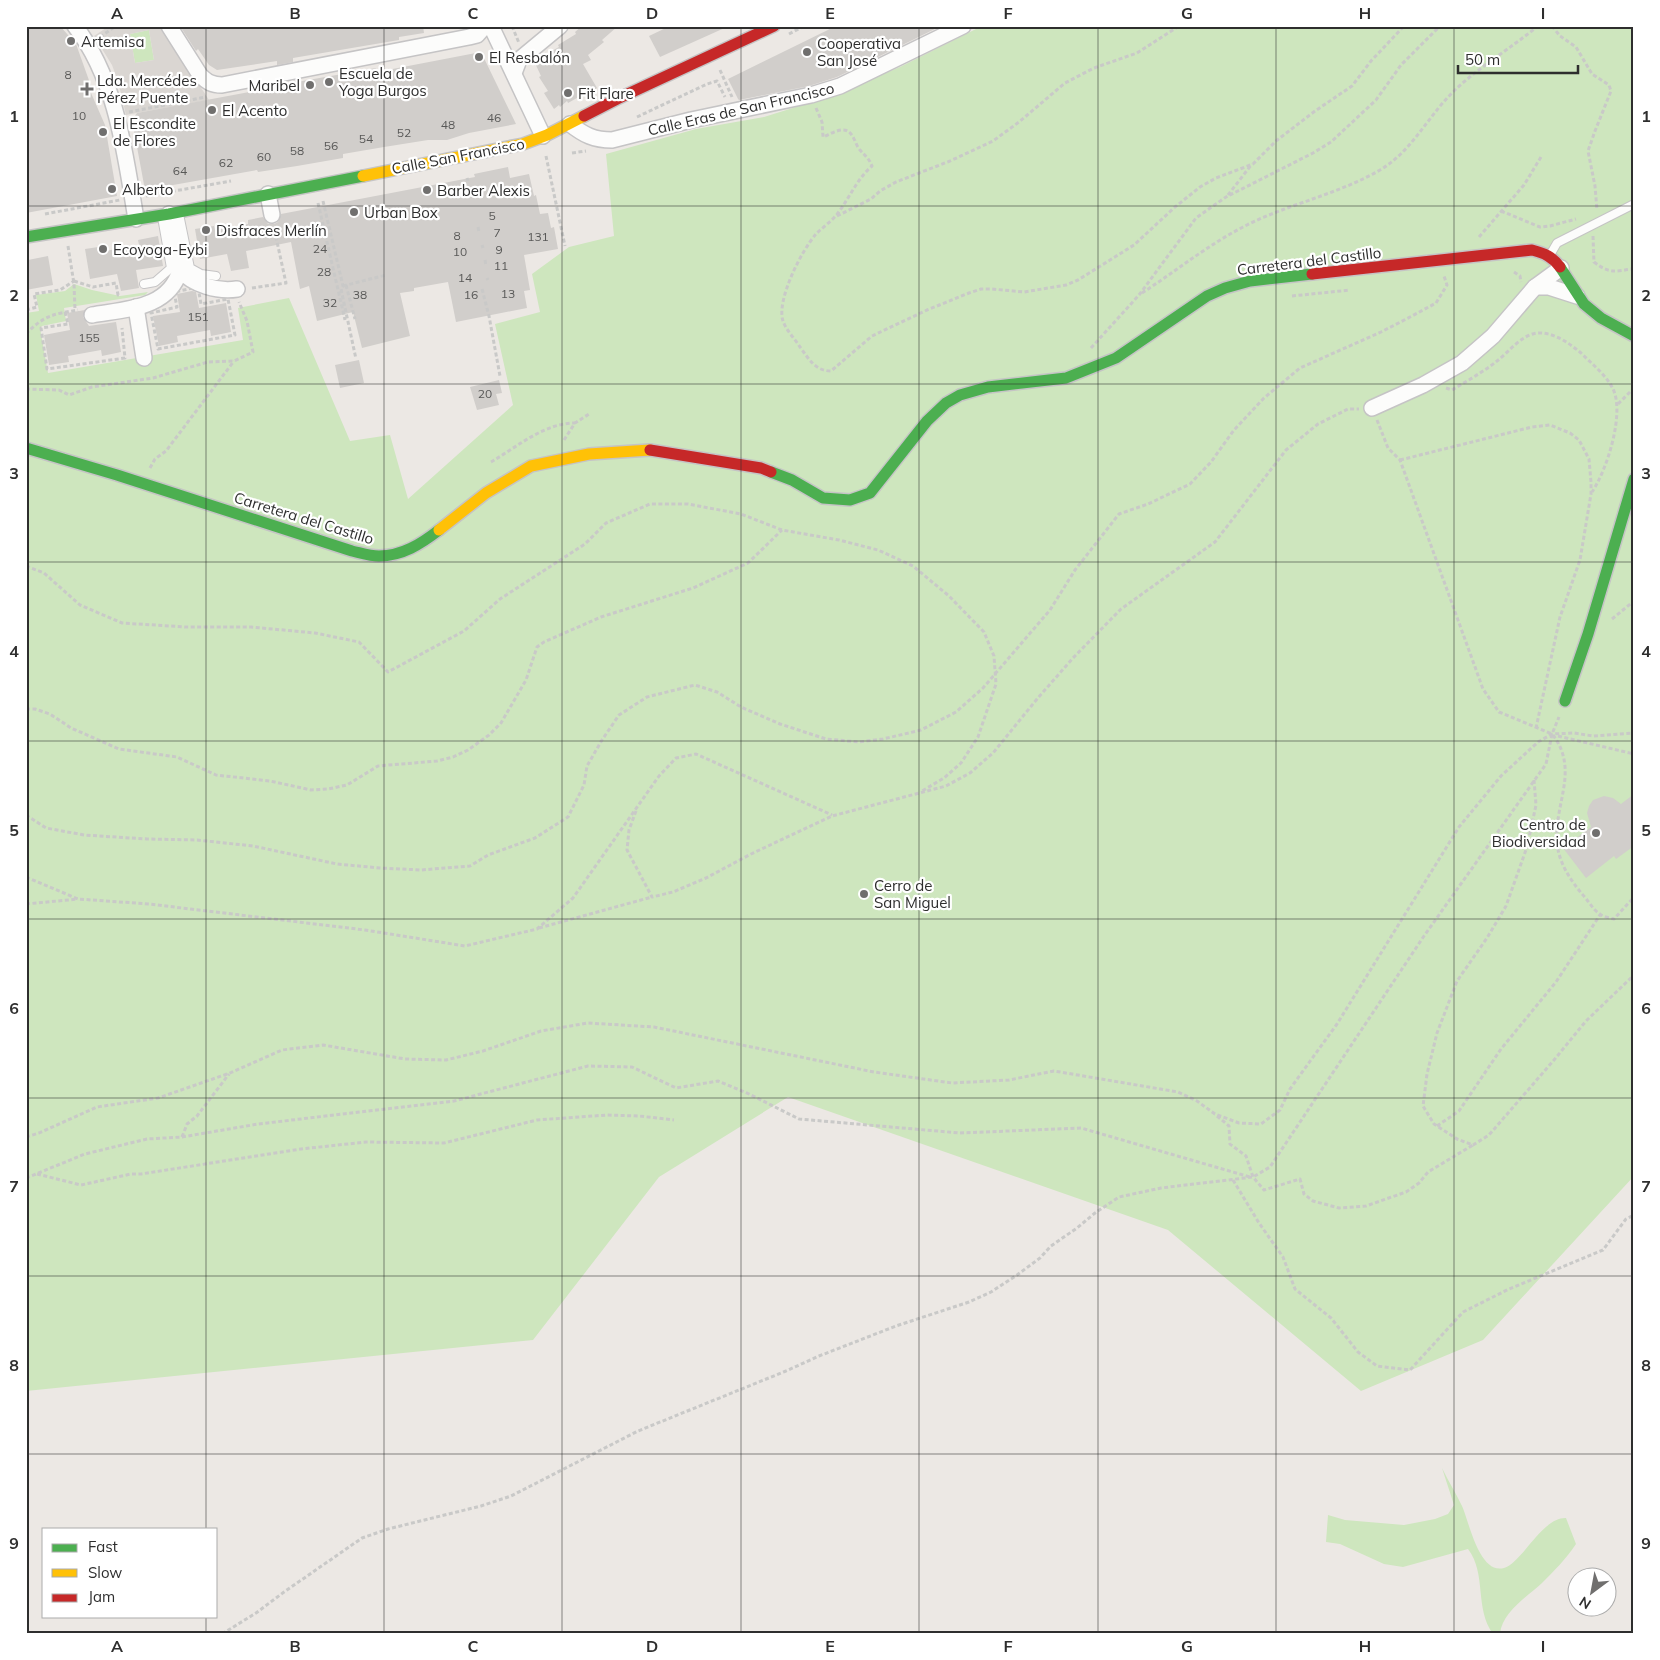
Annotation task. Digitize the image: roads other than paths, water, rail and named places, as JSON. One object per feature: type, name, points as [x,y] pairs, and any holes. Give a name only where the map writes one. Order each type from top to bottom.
[{"type":"street","points":[[75,26],[85,39],[106,83],[120,131],[136,219]]},
{"type":"street","points":[[169,26],[206,81],[214,85],[469,37],[478,35],[485,26]]},
{"type":"street","points":[[491,26],[543,136]]},
{"type":"street","points":[[514,73],[515,66],[519,60],[560,26]]},
{"type":"street","name":"Calle San Francisco","points":[[26,237],[170,213],[523,144],[570,124],[617,99],[774,26]]},
{"type":"street","name":"Calle Eras de San Francisco","points":[[570,124],[589,138],[612,140],[735,105],[811,95],[840,86],[870,73],[964,26]]},
{"type":"street","points":[[268,194],[272,215]]},
{"type":"street","points":[[92,315],[151,304],[170,291],[177,282],[180,270],[170,213]]},
{"type":"street","name":"Carretera del Castillo","points":[[26,448],[144,483],[352,551],[379,556],[405,552],[426,540],[486,493],[530,466],[589,454],[648,450],[761,468],[792,480],[823,498],[850,500],[870,493],[927,421],[946,403],[960,395],[988,387],[1066,378],[1116,358],[1206,296],[1225,288],[1250,282],[1532,250],[1542,251],[1550,255]]},
{"type":"street","points":[[1550,255],[1561,268],[1577,296],[1596,313],[1634,336]]},
{"type":"street","points":[[1372,408],[1423,385],[1462,363],[1493,336],[1529,288],[1561,268]]},
{"type":"street","points":[[180,270],[198,284],[218,289],[236,290]]},
{"type":"street","points":[[1529,288],[1549,287],[1577,296]]},
{"type":"street","points":[[136,307],[144,358]]},
{"type":"street","points":[[1566,700],[1588,634],[1634,479]]},
{"type":"lane","points":[[1550,255],[1557,244],[1634,204]]},
{"type":"lane","points":[[170,213],[190,268],[201,274],[216,276]]},
{"type":"lane","points":[[144,284],[155,282],[171,268],[170,213]]},
{"type":"place","name":"Artemisa","points":[[71,41]]},
{"type":"place","name":"Cooperativa San José","points":[[807,52]]},
{"type":"place","name":"El Resbalón","points":[[479,57]]},
{"type":"place","name":"Escuela de Yoga Burgos","points":[[329,82]]},
{"type":"place","name":"Maribel","points":[[310,85]]},
{"type":"place","name":"Lda. Mercédes Pérez Puente","points":[[87,89]]},
{"type":"place","name":"Fit Flare","points":[[568,93]]},
{"type":"place","name":"El Acento","points":[[212,110]]},
{"type":"place","name":"El Escondite de Flores","points":[[103,132]]},
{"type":"place","name":"Alberto","points":[[112,189]]},
{"type":"place","name":"Barber Alexis","points":[[427,190]]},
{"type":"place","name":"Urban Box","points":[[354,212]]},
{"type":"place","name":"Disfraces Merlín","points":[[206,230]]},
{"type":"place","name":"Ecoyoga-Eybi","points":[[103,249]]},
{"type":"place","name":"Centro de Biodiversidad","points":[[1596,833]]},
{"type":"place","name":"Cerro de San Miguel","points":[[864,894]]}]
